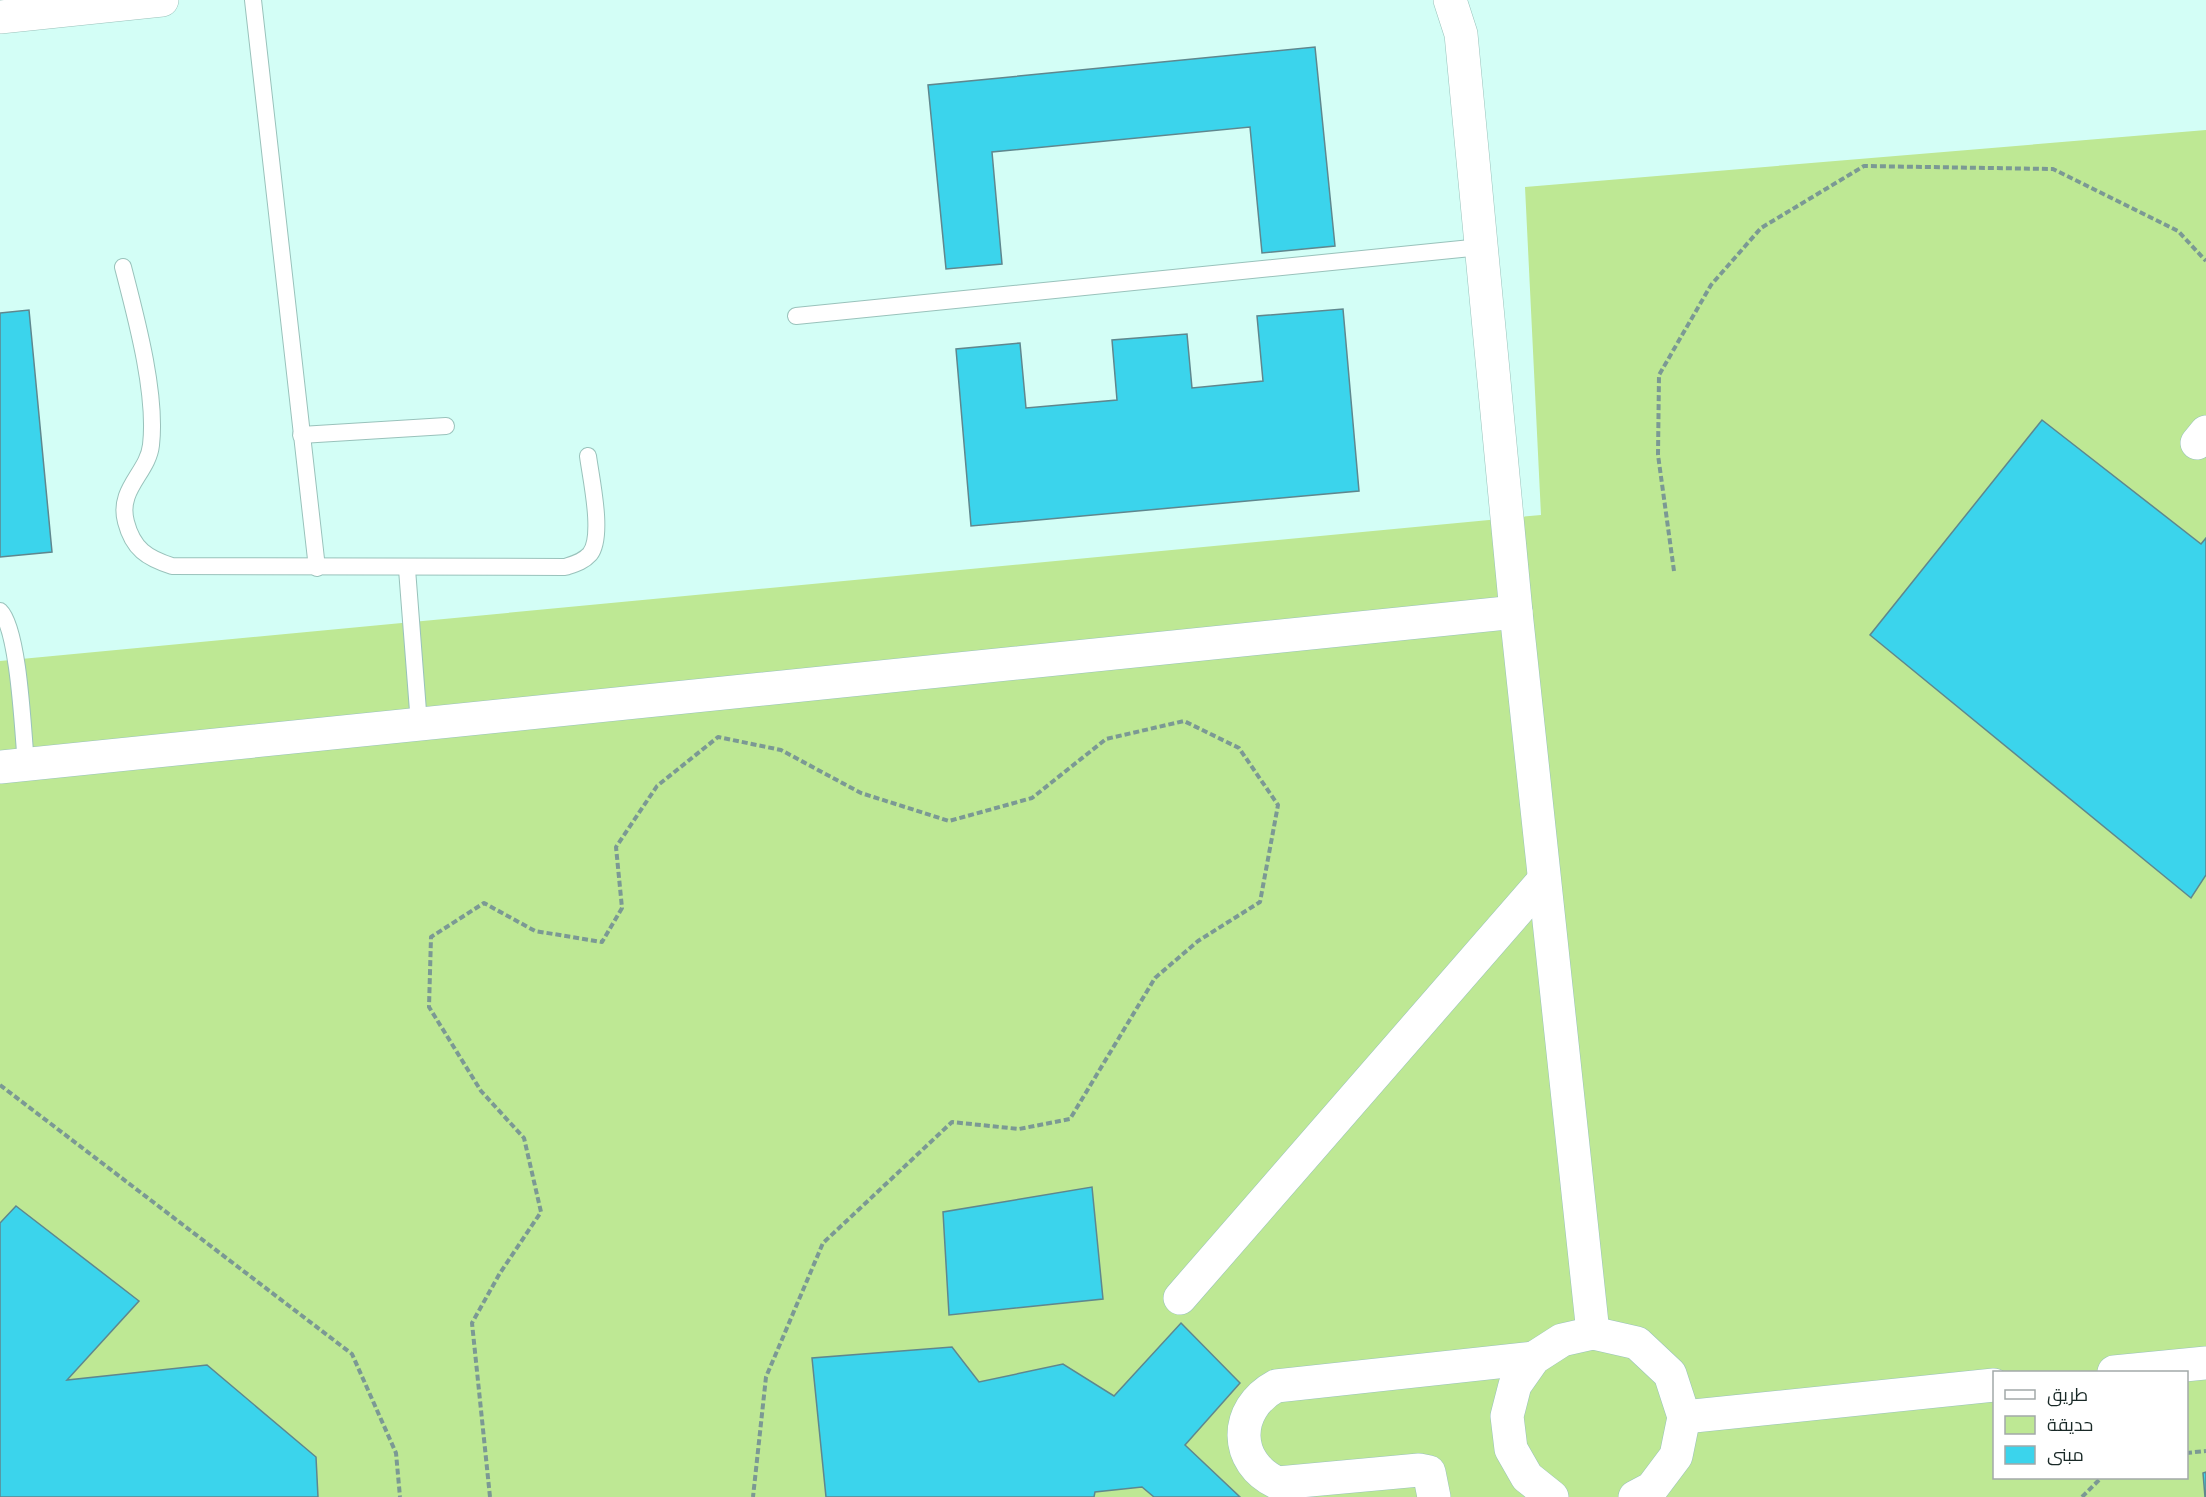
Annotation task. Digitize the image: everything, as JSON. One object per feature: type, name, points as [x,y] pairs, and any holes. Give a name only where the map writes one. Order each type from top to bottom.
[{"type":"street","points":[[0,17],[162,0]]},
{"type":"street","points":[[1450,0],[1461,34],[1515,612],[1593,1333]]},
{"type":"street","points":[[1461,34],[1466,0]]},
{"type":"street","points":[[13,765],[1515,612]]},
{"type":"street","points":[[1180,1298],[1544,880]]},
{"type":"street","points":[[1552,1497],[1527,1477],[1511,1449],[1507,1416],[1515,1384],[1534,1358],[1562,1340],[1593,1333],[1637,1343],[1670,1374],[1684,1416],[1676,1456],[1652,1488],[1635,1497]]},
{"type":"street","points":[[1434,1497],[1429,1472],[1419,1470],[1278,1484],[1263,1477],[1247,1453],[1243,1440],[1245,1422],[1251,1407],[1260,1394],[1276,1386],[1534,1358]]},
{"type":"street","points":[[2124,1371],[2206,1363]]},
{"type":"street","points":[[1684,1416],[1993,1385]]},
{"type":"lane","points":[[253,0],[317,568]]},
{"type":"lane","points":[[796,316],[1481,247]]},
{"type":"lane","points":[[123,267],[141,339],[151,436],[151,447],[125,499],[125,520],[133,540],[147,558],[172,566],[407,569],[565,567],[580,562],[591,553],[596,521],[588,456]]},
{"type":"lane","points":[[301,435],[446,426]]},
{"type":"lane","points":[[407,569],[419,724]]},
{"type":"lane","points":[[0,611],[5,616],[13,638],[13,765]]},
{"type":"path","points":[[1674,571],[1658,455],[1659,375],[1711,285],[1761,228],[1864,166],[2053,169],[2178,231],[2206,261]]},
{"type":"path","points":[[490,1497],[472,1323],[500,1273],[541,1212],[524,1138],[481,1091],[429,1007],[431,937],[484,903],[535,931],[602,942],[622,908],[616,847],[657,786],[718,737],[781,750],[861,793],[949,821],[1032,798],[1106,739],[1184,721],[1239,748],[1278,805],[1260,902],[1198,941],[1155,978],[1070,1119],[1019,1129],[952,1122],[823,1243],[766,1377],[753,1497]]},
{"type":"path","points":[[0,1085],[352,1354],[396,1453],[400,1497]]},
{"type":"path","points":[[2188,1453],[2206,1451]]},
{"type":"path","points":[[2082,1497],[2100,1479]]},
{"type":"green space","points":[[2206,130],[2206,1497],[0,1497],[0,661],[1541,515],[1525,187]]},
{"type":"building","points":[[1315,47],[1335,246],[1262,253],[1250,127],[992,152],[1002,264],[946,269],[928,85]]},
{"type":"building","points":[[1343,309],[1359,491],[971,526],[956,349],[1020,343],[1026,408],[1117,400],[1112,340],[1187,334],[1192,388],[1263,381],[1257,316]]},
{"type":"building","points":[[29,310],[52,552],[0,557],[0,313]]},
{"type":"building","points":[[2042,420],[2201,544],[2206,538],[2206,875],[2191,898],[1870,635]]},
{"type":"building","points":[[1092,1187],[1103,1299],[949,1315],[943,1212]]},
{"type":"building","points":[[16,1206],[139,1301],[67,1380],[207,1365],[316,1457],[318,1497],[0,1497],[0,1223]]},
{"type":"building","points":[[1181,1323],[1240,1383],[1185,1445],[1240,1497],[1154,1497],[1142,1487],[1095,1492],[1094,1497],[826,1497],[812,1358],[952,1347],[979,1382],[1063,1364],[1114,1396]]},
{"type":"building","points":[[2206,1472],[2206,1497],[2205,1497],[2203,1473]]}]
